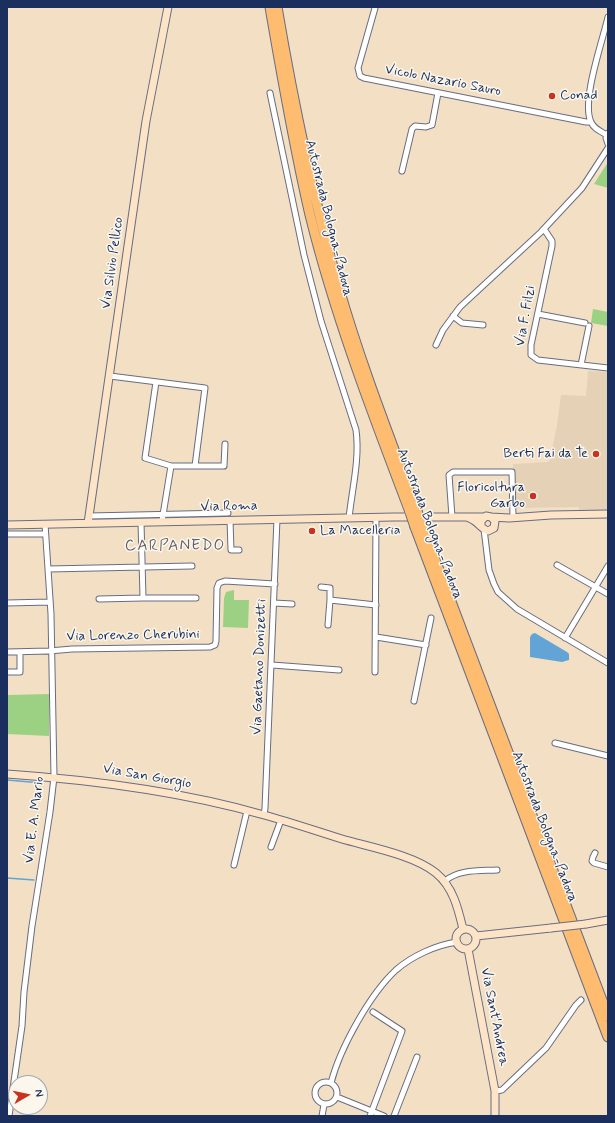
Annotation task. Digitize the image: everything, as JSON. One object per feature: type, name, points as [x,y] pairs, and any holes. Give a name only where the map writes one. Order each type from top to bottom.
[{"type":"highway","name":"Autostrada Bologna-Padova","points":[[270,7],[291,131],[311,216],[327,275],[366,396],[414,512]]},
{"type":"highway","name":"Autostrada Bologna-Padova","points":[[277,7],[299,126],[318,213],[338,286],[361,358],[419,526],[608,1037]]},
{"type":"highway","name":"Autostrada Bologna-Padova","points":[[419,526],[491,707],[608,1016]]},
{"type":"street","name":"Via Silvio Pellico","points":[[89,520],[146,121],[168,7]]},
{"type":"street","name":"Vicolo Nazario Sauro","points":[[375,8],[358,68],[360,76],[438,93],[591,122]]},
{"type":"street","points":[[608,16],[597,56],[589,98],[588,112],[591,122],[596,129],[607,134],[606,140],[608,144]]},
{"type":"street","points":[[270,93],[304,255],[322,321],[356,430],[358,442],[357,459],[349,518]]},
{"type":"street","points":[[402,171],[412,129],[415,126],[426,127],[432,125],[438,93]]},
{"type":"street","points":[[436,345],[453,316],[544,229],[582,188],[608,148]]},
{"type":"street","name":"Via F. Filzi","points":[[544,229],[552,241],[552,246],[531,345],[531,355],[538,360],[608,368]]},
{"type":"street","points":[[538,314],[587,325],[581,365]]},
{"type":"street","points":[[453,316],[462,323],[483,325]]},
{"type":"street","points":[[110,376],[205,388],[195,466]]},
{"type":"street","points":[[156,382],[145,458],[171,466],[224,466],[225,444]]},
{"type":"street","points":[[162,518],[171,466]]},
{"type":"street","points":[[452,517],[449,475],[453,472],[512,472],[511,517]]},
{"type":"street","name":"Via Roma","points":[[7,525],[45,524],[89,520],[229,516],[277,519],[511,517],[608,514]]},
{"type":"street","points":[[229,516],[231,550],[239,550]]},
{"type":"street","name":"Via Roma","points":[[467,517],[474,520],[482,527]]},
{"type":"street","points":[[487,545],[495,521],[488,517],[481,521],[487,545],[490,570],[498,592],[517,609],[608,663]]},
{"type":"street","name":"Via Roma","points":[[494,527],[498,523],[511,517]]},
{"type":"street","name":"Via Roma","points":[[89,520],[141,522],[162,518]]},
{"type":"street","points":[[375,672],[376,518]]},
{"type":"street","name":"Via Gaetano Donizetti","points":[[264,815],[266,808],[277,519]]},
{"type":"street","points":[[141,522],[143,598]]},
{"type":"street","name":"Via E. A. Mario","points":[[9,1116],[22,1026],[24,992],[32,926],[54,777],[52,651],[45,524]]},
{"type":"street","points":[[482,527],[488,531],[494,527]]},
{"type":"street","points":[[7,534],[45,534]]},
{"type":"street","points":[[557,565],[608,594]]},
{"type":"street","points":[[48,569],[192,566]]},
{"type":"street","points":[[565,638],[608,566]]},
{"type":"street","name":"Via Lorenzo Cherubini","points":[[52,651],[72,649],[210,647],[216,642],[217,588],[219,583],[225,581],[275,584]]},
{"type":"street","points":[[321,587],[330,588],[328,625]]},
{"type":"street","points":[[99,599],[196,598]]},
{"type":"street","points":[[330,600],[376,605]]},
{"type":"street","points":[[7,603],[50,602]]},
{"type":"street","points":[[274,603],[292,604]]},
{"type":"street","points":[[414,701],[431,618]]},
{"type":"street","points":[[376,637],[426,645]]},
{"type":"street","points":[[7,652],[52,651]]},
{"type":"street","points":[[7,672],[20,672],[20,652]]},
{"type":"street","points":[[272,666],[339,670]]},
{"type":"street","points":[[555,743],[608,756]]},
{"type":"street","name":"Via San Giorgio","points":[[7,774],[54,777],[125,785],[248,811],[414,861],[427,866],[445,881],[452,892],[463,929]]},
{"type":"street","points":[[234,865],[248,811]]},
{"type":"street","points":[[271,847],[281,820]]},
{"type":"street","points":[[595,853],[592,861],[608,868]]},
{"type":"street","points":[[445,881],[454,875],[468,872],[497,870]]},
{"type":"street","points":[[476,936],[586,924],[608,920]]},
{"type":"street","points":[[463,929],[470,929],[476,936],[474,944],[468,949],[461,947],[456,939],[458,933],[463,929]]},
{"type":"street","points":[[331,1083],[335,1069],[352,1033],[383,984],[397,969],[423,953],[457,942]]},
{"type":"street","name":"Via Sant'Andrea","points":[[468,949],[495,1091],[495,1116]]},
{"type":"street","name":"Via Sant'Andrea","points":[[495,1091],[502,1090],[546,1048],[581,1000]]},
{"type":"street","points":[[371,1114],[402,1031],[373,1012]]},
{"type":"street","points":[[394,1116],[416,1057]]},
{"type":"street","points":[[323,1082],[331,1083],[337,1090],[337,1097],[332,1103],[324,1104],[316,1098],[315,1090],[323,1082]]},
{"type":"street","points":[[337,1097],[371,1114],[384,1116]]},
{"type":"street","points":[[322,1116],[324,1104]]},
{"type":"shaded area","points":[[588,371],[608,372],[608,510],[579,511],[579,507],[514,508],[513,464],[548,462],[550,460],[561,395],[586,396]]},
{"type":"green space","points":[[608,162],[608,188],[594,184]]},
{"type":"green space","points":[[593,309],[608,312],[608,326],[591,323]]},
{"type":"green space","points":[[234,590],[234,600],[249,600],[248,628],[223,627],[224,598],[226,592]]},
{"type":"green space","points":[[49,694],[49,736],[7,734],[7,695]]},
{"type":"water","points":[[535,633],[567,652],[569,654],[569,660],[562,662],[530,657],[530,637]]},
{"type":"waterway","points":[[7,780],[42,783]]},
{"type":"waterway","points":[[7,878],[34,880]]},
{"type":"place","name":"Conad","points":[[552,96]]},
{"type":"place","name":"Berti Fai da Te","points":[[596,454]]},
{"type":"place","name":"Floricoltura Garbo","points":[[533,496]]},
{"type":"place","name":"La Macelleria","points":[[312,531]]},
{"type":"district","name":"CARPANEDO","points":[[175,547]]}]
